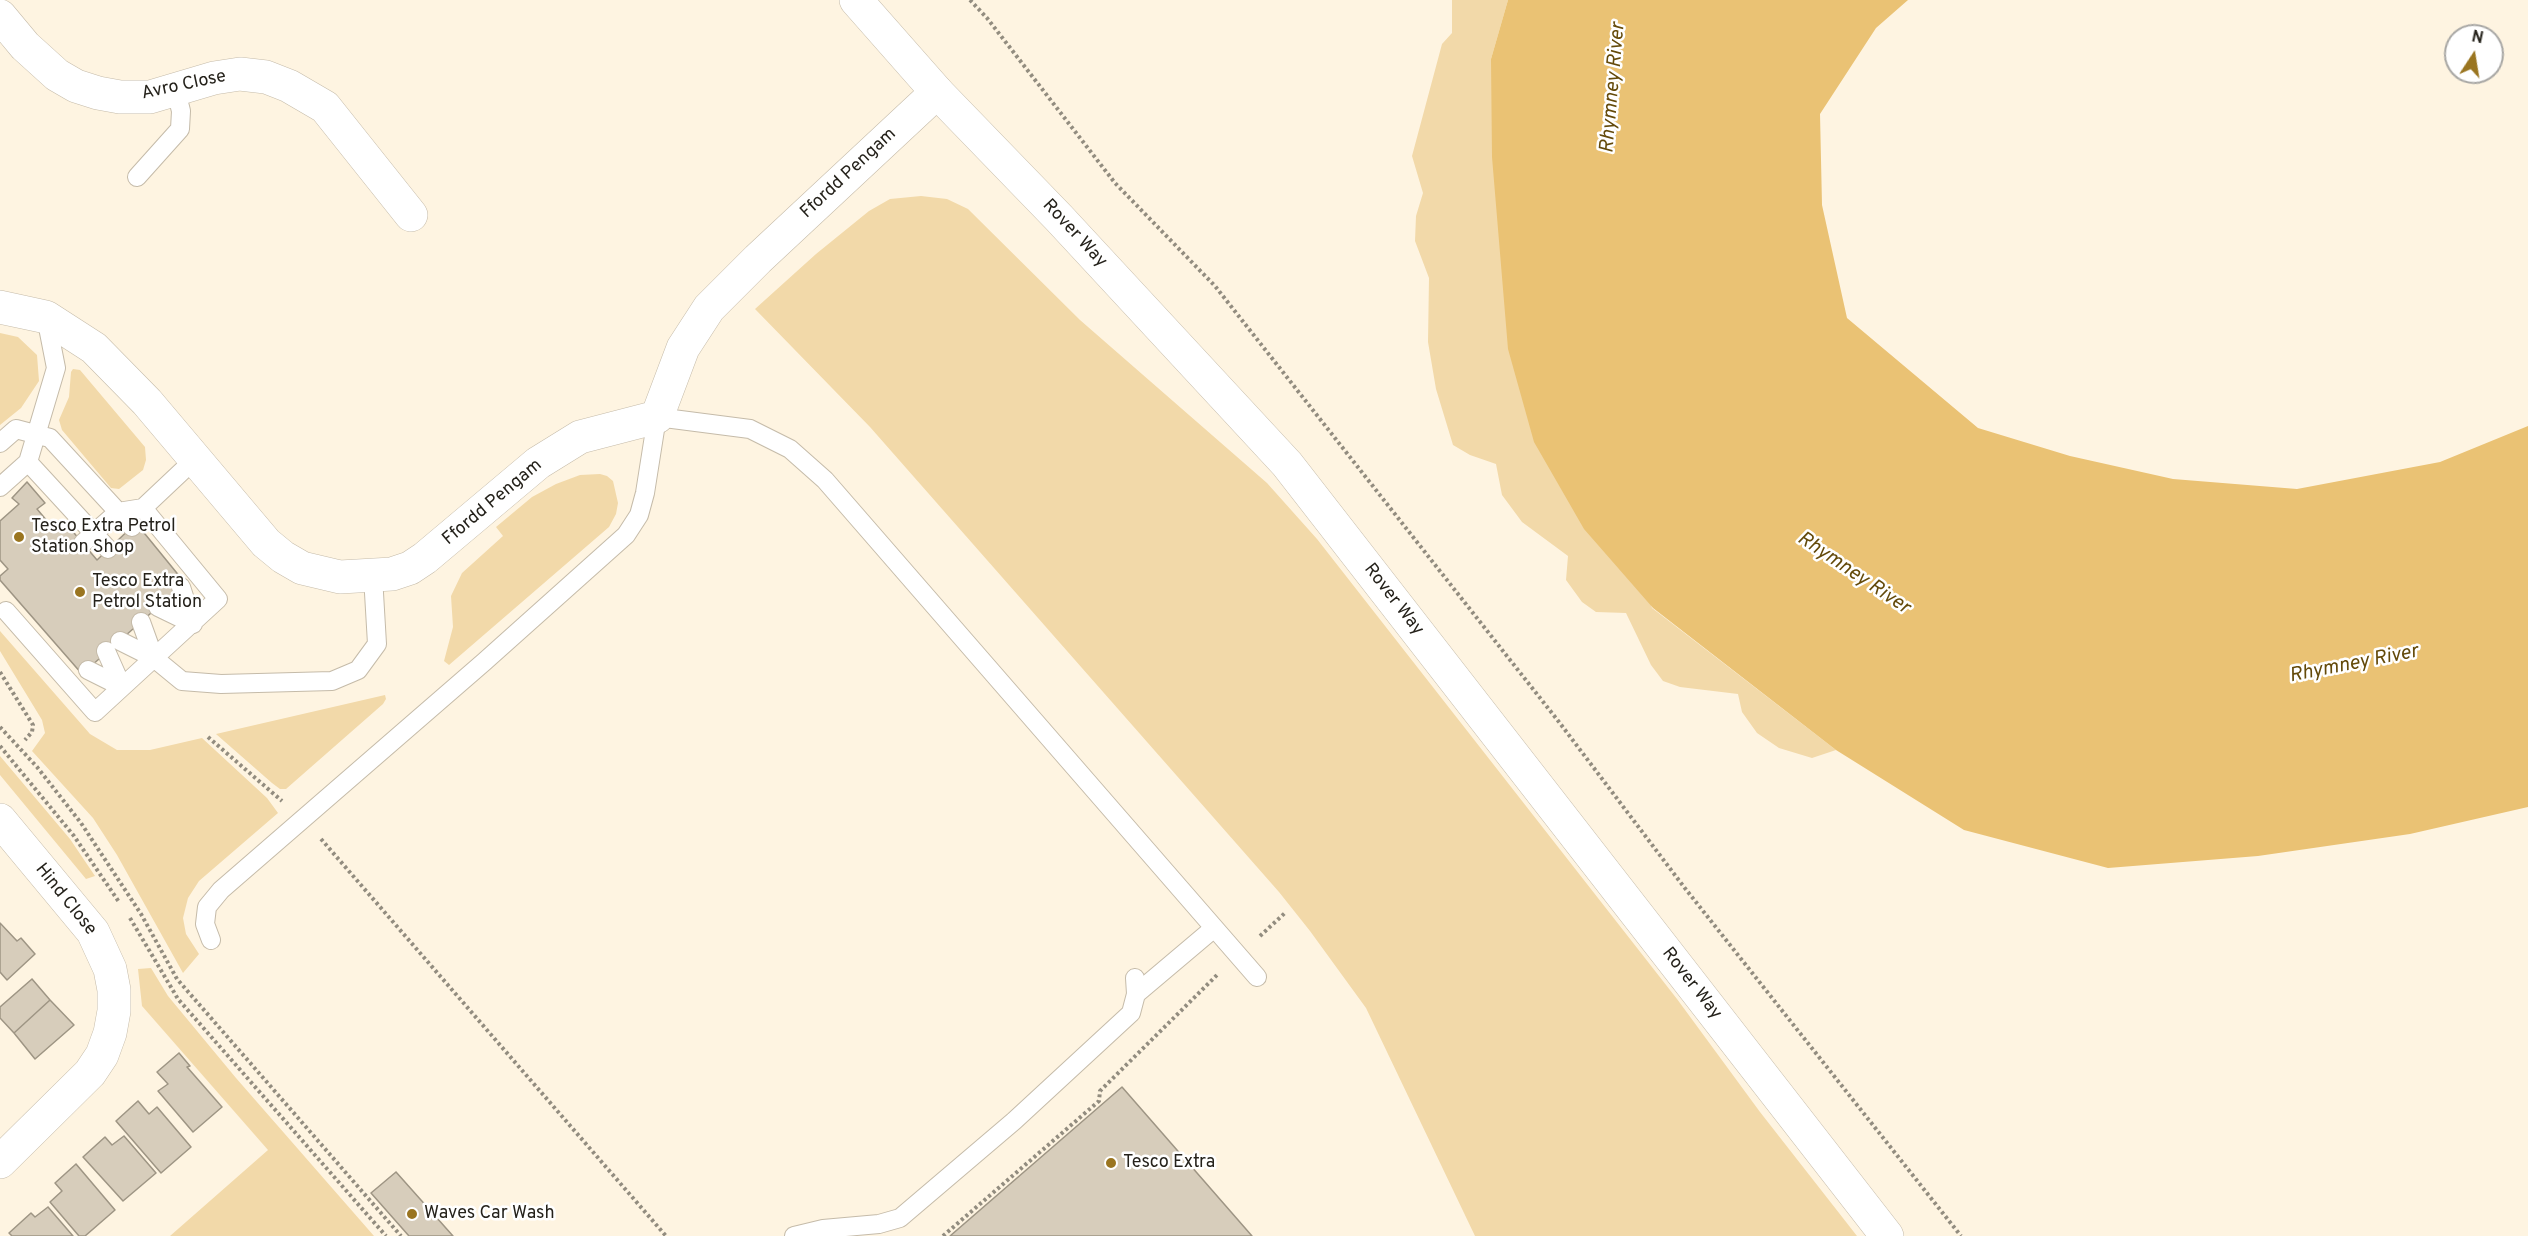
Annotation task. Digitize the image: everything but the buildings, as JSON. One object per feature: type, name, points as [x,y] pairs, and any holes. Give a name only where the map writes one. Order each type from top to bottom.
[{"type":"street","name":"Rover Way","points":[[856,0],[937,92],[1059,218],[1287,464],[1887,1236]]},
{"type":"street","name":"Avro Close","points":[[0,16],[42,63],[57,75],[76,86],[98,93],[120,97],[150,97],[214,78],[240,74],[266,77],[310,96],[325,107],[411,215]]},
{"type":"street","name":"Ffordd Pengam","points":[[0,307],[46,317],[94,348],[147,402],[266,543],[283,557],[302,568],[340,577],[373,576],[410,568],[445,543],[538,463],[580,437],[657,417],[683,348],[709,308],[766,251],[937,92]]},
{"type":"street","name":"Hind Close","points":[[0,820],[93,932],[110,969],[114,990],[114,1011],[110,1033],[102,1055],[90,1073],[0,1162]]},
{"type":"lane","points":[[137,177],[180,129],[180,111],[176,91]]},
{"type":"lane","points":[[0,487],[28,462],[56,368],[46,317]]},
{"type":"lane","points":[[211,940],[204,924],[207,907],[221,890],[484,662],[626,535],[639,515],[642,504],[657,417],[750,429],[790,449],[825,480],[1257,977]]},
{"type":"lane","points":[[0,443],[16,429],[50,438],[132,526]]},
{"type":"lane","points":[[88,538],[118,512],[143,508],[195,459]]},
{"type":"lane","points":[[28,462],[88,538],[108,549]]},
{"type":"lane","points":[[8,606],[95,712],[218,599],[143,508]]},
{"type":"lane","points":[[122,687],[113,646],[154,658],[182,681],[221,684],[332,681],[358,670],[377,644],[373,576]]},
{"type":"lane","points":[[181,587],[192,624]]},
{"type":"lane","points":[[158,607],[192,624]]},
{"type":"lane","points":[[141,622],[154,658]]},
{"type":"lane","points":[[88,670],[122,687]]},
{"type":"lane","points":[[794,1236],[823,1229],[879,1224],[900,1218],[1014,1121],[1131,1013],[1136,986],[1213,928]]},
{"type":"path","points":[[970,0],[987,18],[1115,183],[1215,286],[1559,722],[1684,887],[1961,1236]]},
{"type":"path","points":[[0,672],[33,725],[32,732],[25,740]]},
{"type":"path","points":[[0,727],[81,823],[141,914],[177,980],[400,1236]]},
{"type":"path","points":[[208,736],[286,804]]},
{"type":"path","points":[[0,746],[75,836],[122,906]]},
{"type":"path","points":[[316,834],[666,1236]]},
{"type":"path","points":[[1253,942],[1286,912]]},
{"type":"path","points":[[128,915],[178,999],[386,1236]]},
{"type":"path","points":[[943,1236],[1098,1101],[1100,1091],[1221,970]]},
{"type":"shaded area","points":[[1452,0],[1508,0],[1491,59],[1652,608],[1836,750],[1812,758],[1779,748],[1757,733],[1742,712],[1738,694],[1680,687],[1663,681],[1651,665],[1626,613],[1596,612],[1582,602],[1566,580],[1568,556],[1522,522],[1502,495],[1496,464],[1470,455],[1453,445],[1436,389],[1428,342],[1429,278],[1415,241],[1416,216],[1423,193],[1412,156],[1442,44],[1452,33]]},
{"type":"shaded area","points":[[921,196],[947,199],[968,209],[1080,320],[1267,483],[1317,539],[1677,999],[1760,1112],[1857,1236],[1475,1236],[1366,1008],[1310,931],[1279,892],[870,427],[755,309],[816,254],[869,211],[890,199]]},
{"type":"shaded area","points":[[0,333],[18,337],[37,355],[39,381],[21,408],[0,425]]},
{"type":"shaded area","points":[[73,369],[80,370],[145,447],[146,460],[143,470],[119,489],[111,488],[62,430],[59,420],[69,397]]},
{"type":"shaded area","points":[[600,474],[613,481],[618,503],[616,514],[609,527],[449,665],[444,661],[453,627],[451,596],[462,573],[503,536],[496,527],[532,497],[556,484],[580,475]]},
{"type":"shaded area","points":[[0,631],[90,734],[117,750],[150,750],[202,738],[267,798],[278,813],[199,881],[188,898],[183,918],[186,934],[199,954],[183,973],[117,855],[93,818],[32,751],[45,733],[42,720],[0,651]]},
{"type":"shaded area","points":[[385,695],[386,699],[383,704],[286,789],[280,789],[272,783],[216,734]]},
{"type":"shaded area","points":[[0,756],[70,839],[95,876],[86,879],[0,775]]},
{"type":"shaded area","points":[[151,968],[168,996],[236,1078],[374,1236],[170,1236],[268,1150],[142,1006],[138,969]]},
{"type":"water","name":"Rhymney River","points":[[1508,0],[1908,0],[1876,28],[1820,114],[1822,205],[1847,318],[1978,428],[2070,456],[2173,479],[2297,489],[2440,462],[2528,426],[2528,807],[2410,834],[2258,856],[2108,868],[1964,830],[1836,750],[1653,608],[1584,529],[1534,442],[1508,349],[1492,157],[1491,59]]},
{"type":"place","name":"Tesco Extra Petrol Station Shop","points":[[19,537]]},
{"type":"place","name":"Tesco Extra Petrol Station","points":[[80,592]]},
{"type":"place","name":"Tesco Extra","points":[[1111,1163]]},
{"type":"place","name":"Waves Car Wash","points":[[412,1214]]}]
